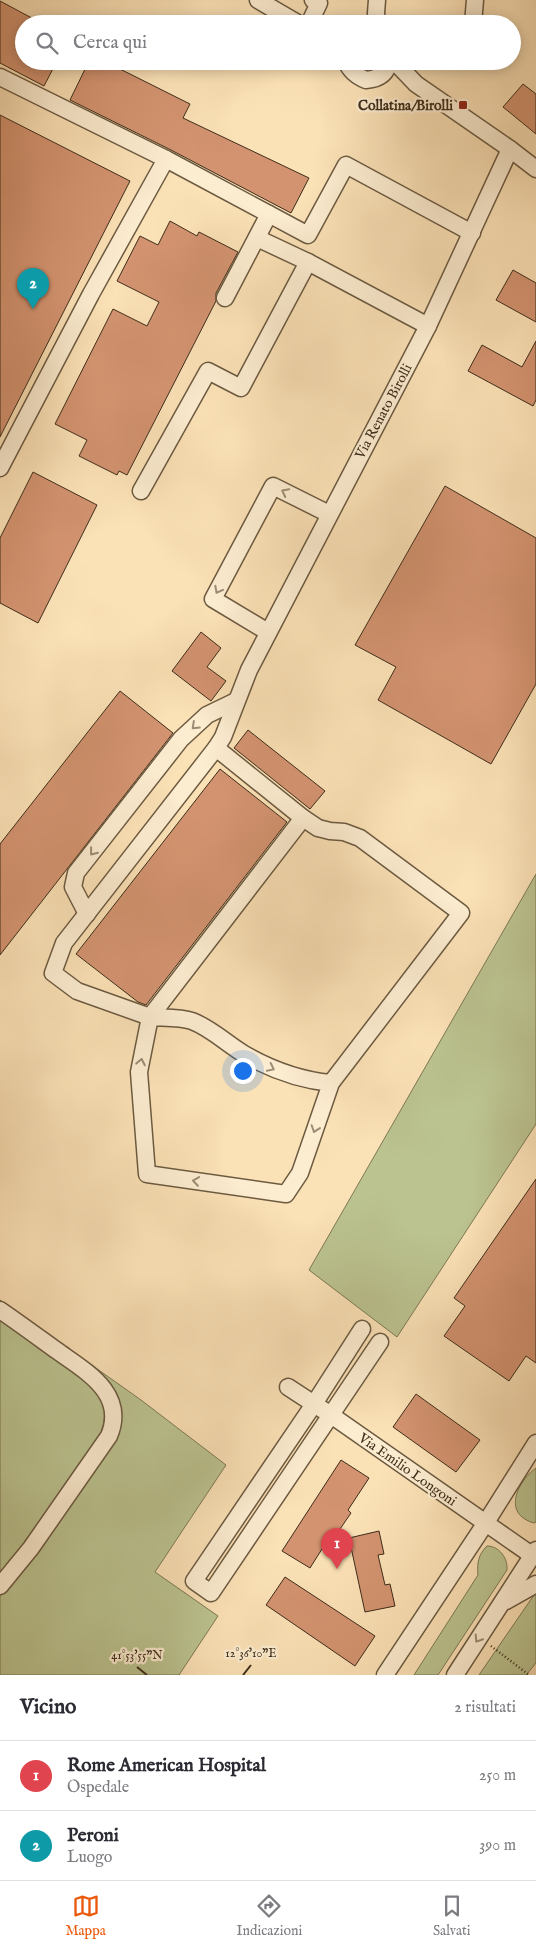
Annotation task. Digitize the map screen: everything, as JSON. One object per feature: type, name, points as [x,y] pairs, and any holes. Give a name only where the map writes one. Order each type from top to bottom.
[{"type":"street","points":[[258,0],[284,15]]},
{"type":"street","points":[[313,0],[319,3],[313,15]]},
{"type":"street","points":[[474,15],[475,0]]},
{"type":"street","points":[[350,70],[366,80],[383,70]]},
{"type":"street","points":[[390,70],[416,84],[510,149],[536,170]]},
{"type":"street","points":[[403,70],[416,84]]},
{"type":"street","points":[[0,77],[166,158],[308,235],[346,165],[472,233]]},
{"type":"street","name":"Via Renato Birolli","points":[[150,1017],[77,991],[53,973],[64,943],[223,738],[249,670],[428,326],[510,149]]},
{"type":"street","points":[[0,468],[63,347],[166,158]]},
{"type":"street","points":[[225,298],[269,214]]},
{"type":"street","points":[[257,238],[308,262],[428,326]]},
{"type":"street","points":[[141,491],[208,371],[241,388],[308,262]]},
{"type":"street","points":[[268,632],[213,599],[273,486],[329,514]]},
{"type":"street","points":[[87,914],[73,887],[76,873],[181,739],[207,715],[236,701]]},
{"type":"street","points":[[216,748],[303,818],[318,828],[344,832],[360,838],[461,913],[331,1083],[300,1173],[286,1194],[147,1174],[139,1072],[150,1017],[303,818]]},
{"type":"street","points":[[150,1017],[191,1020],[223,1039],[243,1054],[276,1071],[307,1080],[331,1083]]},
{"type":"street","points":[[0,1310],[94,1377],[106,1392],[114,1414],[109,1436],[31,1548],[0,1586]]},
{"type":"street","points":[[362,1329],[314,1404],[194,1581],[211,1593],[380,1342]]},
{"type":"street","name":"Via Emilio Longoni","points":[[288,1387],[486,1524],[534,1553],[455,1675]]},
{"type":"street","points":[[385,1675],[486,1524],[536,1443]]},
{"type":"street","points":[[502,1603],[536,1584]]},
{"type":"path","points":[[479,1638],[529,1675]]},
{"type":"green space","points":[[536,874],[536,1124],[397,1337],[309,1270]]},
{"type":"green space","points":[[0,1300],[141,1400],[226,1465],[155,1572],[218,1616],[179,1675],[0,1675]]},
{"type":"green space","points":[[536,1468],[536,1522],[534,1523],[524,1519],[518,1513],[516,1497],[523,1481]]},
{"type":"green space","points":[[487,1546],[499,1550],[506,1561],[507,1570],[438,1675],[414,1675],[478,1575],[479,1559]]},
{"type":"green space","points":[[536,1592],[536,1663],[526,1675],[479,1675]]},
{"type":"building","points":[[0,1],[26,15],[15,15],[15,70],[52,70],[44,86],[0,63]]},
{"type":"building","points":[[85,70],[122,70],[190,104],[183,118],[309,178],[291,213],[70,100]]},
{"type":"building","points":[[523,84],[536,94],[536,134],[503,107]]},
{"type":"building","points":[[0,115],[130,181],[0,437]]},
{"type":"building","points":[[170,221],[197,236],[199,232],[238,252],[216,293],[216,301],[127,475],[119,471],[117,475],[79,456],[87,440],[55,424],[113,309],[147,326],[159,302],[117,281],[140,236],[158,245]]},
{"type":"building","points":[[513,270],[536,283],[536,322],[496,300]]},
{"type":"building","points":[[536,341],[536,400],[533,406],[468,371],[482,345],[522,367]]},
{"type":"building","points":[[33,472],[97,505],[38,623],[0,603],[0,538]]},
{"type":"building","points":[[445,486],[536,538],[536,684],[491,764],[378,700],[396,667],[355,645]]},
{"type":"building","points":[[201,632],[221,648],[207,667],[226,681],[211,701],[172,671]]},
{"type":"building","points":[[120,691],[173,733],[0,955],[0,844]]},
{"type":"building","points":[[248,730],[325,791],[310,809],[234,748]]},
{"type":"building","points":[[220,769],[287,822],[146,1005],[138,1002],[76,954]]},
{"type":"building","points":[[536,1179],[536,1363],[526,1356],[509,1381],[444,1336],[465,1306],[454,1298]]},
{"type":"building","points":[[416,1394],[480,1440],[456,1472],[393,1427]]},
{"type":"building","points":[[341,1460],[369,1478],[348,1510],[351,1513],[338,1532],[334,1530],[310,1568],[282,1551]]},
{"type":"building","points":[[379,1531],[384,1554],[378,1555],[385,1585],[390,1584],[395,1606],[365,1612],[349,1538]]},
{"type":"building","points":[[285,1577],[375,1636],[355,1666],[266,1605]]},
{"type":"place","name":"Collatina/Birolli","points":[[463,105]]},
{"type":"place","name":"Peroni","points":[[33,309]]},
{"type":"place","name":"Rome American Hospital","points":[[337,1569]]}]
